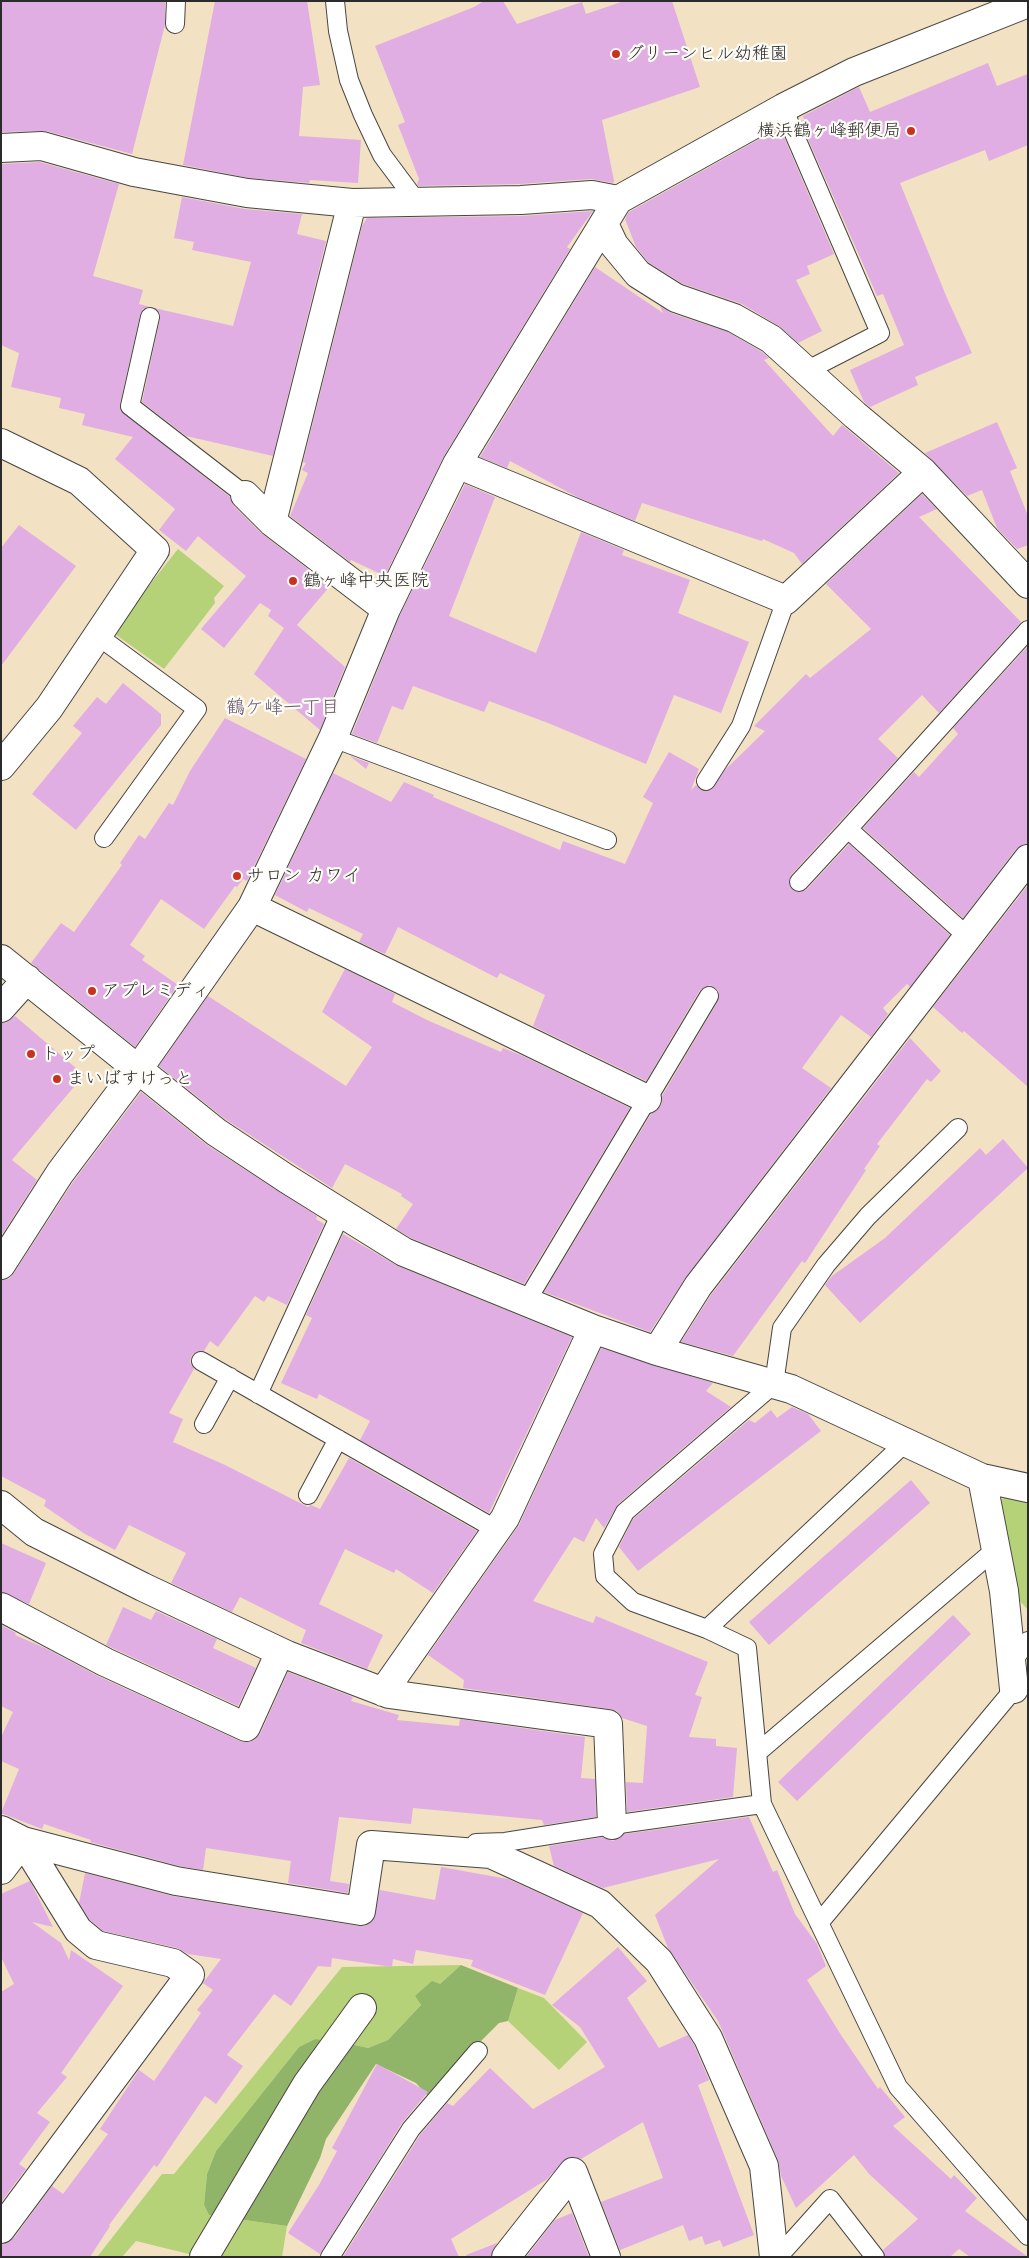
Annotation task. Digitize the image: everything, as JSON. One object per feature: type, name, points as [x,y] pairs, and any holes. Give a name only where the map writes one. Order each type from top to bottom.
[{"type":"street","points":[[1,1265],[60,1173],[139,1068],[252,906],[333,738],[386,609],[457,464],[618,200],[783,108],[854,72],[921,43],[1023,3]]},
{"type":"street","points":[[1,148],[42,146],[134,172],[247,193],[352,203],[521,200],[592,195],[618,200]]},
{"type":"street","points":[[272,522],[352,203]]},
{"type":"street","points":[[604,224],[614,245],[638,274],[676,298],[734,318],[771,339],[855,416],[922,472],[1028,584]]},
{"type":"street","points":[[1,443],[79,481],[155,550],[49,708],[1,766]]},
{"type":"street","points":[[457,464],[786,600],[922,472]]},
{"type":"street","points":[[245,495],[272,522],[386,609]]},
{"type":"street","points":[[657,1351],[698,1286],[1028,859]]},
{"type":"street","points":[[252,906],[647,1099]]},
{"type":"street","points":[[1,959],[139,1068],[216,1132],[404,1252],[593,1329],[657,1351],[791,1389],[982,1478],[1028,1488]]},
{"type":"street","points":[[1,1008],[27,978]]},
{"type":"street","points":[[383,1692],[505,1518],[593,1329]]},
{"type":"street","points":[[982,1478],[1004,1591],[1014,1689]]},
{"type":"street","points":[[1,1506],[34,1532],[143,1587],[280,1652],[383,1692],[608,1724],[612,1824]]},
{"type":"street","points":[[1,1607],[105,1662],[246,1727],[280,1652]]},
{"type":"street","points":[[12,1836],[176,1881],[361,1911],[371,1844],[491,1854],[600,1904],[659,1961],[708,2038],[764,2166],[774,2257]]},
{"type":"street","points":[[1,1870],[12,1836]]},
{"type":"street","points":[[1,2229],[190,1975],[173,1963],[96,1946],[78,1930],[12,1836]]},
{"type":"street","points":[[204,2257],[307,2084],[362,2008]]},
{"type":"street","points":[[506,2257],[573,2172],[606,2257]]},
{"type":"lane","points":[[175,24],[176,1]]},
{"type":"lane","points":[[335,1],[338,31],[348,80],[382,156],[417,202]]},
{"type":"lane","points":[[783,108],[880,333],[806,371]]},
{"type":"lane","points":[[150,316],[130,406],[245,495]]},
{"type":"lane","points":[[706,781],[741,726],[786,600]]},
{"type":"lane","points":[[799,882],[1028,630]]},
{"type":"lane","points":[[98,636],[197,709],[104,838]]},
{"type":"lane","points":[[333,738],[607,840]]},
{"type":"lane","points":[[848,829],[967,936]]},
{"type":"lane","points":[[526,1302],[708,996]]},
{"type":"lane","points":[[958,1128],[868,1216],[826,1265],[782,1328],[774,1384],[626,1512],[603,1554],[605,1576],[633,1602],[707,1630],[747,1648],[762,1804],[898,2087],[1028,2236]]},
{"type":"lane","points":[[258,1394],[341,1213]]},
{"type":"lane","points":[[201,1361],[496,1530]]},
{"type":"lane","points":[[204,1424],[230,1378]]},
{"type":"lane","points":[[308,1495],[338,1439]]},
{"type":"lane","points":[[707,1630],[906,1442]]},
{"type":"lane","points":[[757,1753],[996,1549]]},
{"type":"lane","points":[[1012,1662],[1028,1641]]},
{"type":"lane","points":[[819,1923],[1014,1689]]},
{"type":"lane","points":[[371,1844],[506,1842],[612,1824],[762,1804]]},
{"type":"lane","points":[[330,2257],[411,2129],[478,2051]]},
{"type":"lane","points":[[778,2257],[830,2199],[874,2257]]},
{"type":"green space","points":[[178,549],[224,586],[214,598],[215,603],[164,669],[112,632]]},
{"type":"green space","points":[[1006,1497],[1028,1502],[1028,1610],[1018,1599],[998,1501]]},
{"type":"green space","points":[[461,1965],[440,1984],[415,1996],[421,2005],[388,2040],[368,2048],[337,2041],[315,2039],[299,2047],[216,2151],[207,2174],[204,2205],[209,2215],[287,2226],[282,2257],[201,2257],[136,2241],[122,2257],[97,2257],[162,2174],[174,2174],[342,1967]]},
{"type":"green space","points":[[461,1965],[518,1988],[508,2021],[499,2023],[427,2095],[416,2083],[376,2064],[326,2139],[320,2158],[287,2226],[209,2215],[204,2205],[207,2174],[216,2151],[299,2047],[315,2039],[337,2041],[368,2048],[388,2040],[421,2005],[415,1996],[432,1981],[440,1984]]},
{"type":"green space","points":[[518,1988],[544,1998],[587,2042],[559,2070],[508,2021]]},
{"type":"building","points":[[1,1],[165,1],[165,25],[132,154],[46,131],[1,132]]},
{"type":"building","points":[[215,1],[307,1],[320,85],[303,87],[299,136],[361,140],[358,183],[310,180],[309,183],[249,178],[183,165]]},
{"type":"building","points":[[484,1],[503,1],[517,24],[582,2],[586,14],[624,1],[672,1],[700,87],[602,120],[613,183],[591,179],[520,184],[418,186],[419,179],[398,125],[405,122],[375,46],[474,7]]},
{"type":"building","points":[[988,63],[997,86],[1028,74],[1028,145],[989,161],[985,150],[900,183],[947,298],[972,353],[915,377],[918,385],[870,407],[864,402],[850,370],[904,345],[883,294],[877,296],[800,121],[804,120],[803,116],[859,87],[870,112]]},
{"type":"building","points":[[781,130],[834,254],[807,266],[810,274],[796,280],[822,331],[798,343],[779,326],[742,304],[683,284],[648,262],[636,247],[625,219],[629,212],[763,137]]},
{"type":"building","points":[[40,162],[119,184],[93,276],[143,290],[139,304],[150,307],[143,309],[140,315],[120,410],[230,497],[234,506],[261,533],[330,586],[297,625],[345,667],[320,730],[254,674],[284,628],[268,616],[271,610],[260,603],[224,648],[201,629],[246,576],[198,536],[186,551],[159,530],[175,509],[115,459],[133,437],[82,425],[85,414],[59,408],[61,398],[11,387],[19,353],[1,345],[1,164]]},
{"type":"building","points":[[182,197],[245,209],[302,214],[297,234],[326,241],[273,456],[186,436],[142,402],[160,319],[160,313],[154,308],[233,326],[251,262],[192,250],[194,242],[174,238]]},
{"type":"building","points":[[593,211],[567,247],[570,249],[444,456],[385,576],[351,560],[350,562],[290,516],[308,473],[302,470],[306,463],[303,462],[362,226],[367,218],[521,216]]},
{"type":"building","points":[[595,267],[663,313],[660,306],[671,313],[728,332],[762,352],[769,358],[764,360],[833,436],[842,425],[899,473],[802,564],[794,553],[763,539],[762,541],[642,503],[635,521],[579,498],[510,461],[507,468],[480,457]]},
{"type":"building","points":[[997,422],[1017,468],[1010,471],[1028,516],[1028,545],[1017,549],[997,528],[982,490],[967,496],[925,453]]},
{"type":"building","points":[[465,484],[495,497],[449,616],[536,653],[581,532],[624,550],[622,555],[690,580],[678,613],[749,642],[721,713],[674,695],[646,764],[548,723],[489,701],[484,712],[413,686],[403,710],[392,706],[377,743],[352,734],[400,615]]},
{"type":"building","points":[[922,494],[937,509],[919,517],[1021,622],[939,713],[922,695],[878,739],[898,758],[791,875],[789,885],[796,892],[806,890],[849,844],[950,935],[910,987],[907,984],[883,1008],[888,1014],[871,1037],[841,1015],[802,1068],[831,1088],[686,1277],[650,1332],[544,1292],[651,1114],[661,1106],[662,1096],[718,1001],[718,990],[710,985],[700,990],[646,1081],[533,1026],[545,995],[500,973],[497,978],[398,927],[385,954],[359,942],[363,934],[309,908],[307,912],[275,895],[333,773],[391,802],[404,782],[434,795],[433,797],[560,850],[563,841],[625,864],[653,803],[643,797],[669,752],[699,769],[691,790],[696,785],[701,790],[711,790],[726,769],[765,731],[754,726],[806,674],[810,678],[871,629],[826,584]]},
{"type":"building","points":[[19,525],[76,566],[1,666],[1,548]]},
{"type":"building","points":[[1028,646],[1028,844],[1016,849],[963,918],[863,828],[914,772],[919,777],[958,734],[953,728]]},
{"type":"building","points":[[123,683],[161,714],[161,725],[76,830],[32,794],[82,733],[73,726],[97,697],[106,704]]},
{"type":"building","points":[[225,718],[306,759],[247,881],[243,879],[237,887],[235,886],[204,929],[161,899],[130,945],[145,956],[142,960],[178,985],[135,1047],[31,963],[61,923],[74,932],[122,865],[120,863],[139,835],[145,839],[169,803],[173,805],[190,771]]},
{"type":"building","points":[[350,756],[369,763],[366,769]]},
{"type":"building","points":[[1028,885],[1028,1087],[964,1031],[962,1033],[933,1007]]},
{"type":"building","points":[[345,969],[395,994],[392,1002],[427,1020],[501,1052],[503,1048],[523,1056],[630,1108],[524,1284],[411,1238],[396,1229],[413,1204],[401,1196],[402,1194],[345,1164],[332,1188],[225,1119],[159,1066],[208,996],[346,1086],[372,1047],[322,1012]]},
{"type":"building","points":[[15,1016],[84,1075],[12,1160],[37,1180],[1,1236],[1,1023],[6,1023]]},
{"type":"building","points":[[910,1038],[941,1071],[931,1082],[927,1079],[877,1144],[880,1146],[864,1169],[866,1170],[805,1263],[802,1261],[733,1356],[681,1342],[711,1295]]},
{"type":"building","points":[[141,1092],[207,1145],[317,1216],[316,1219],[324,1224],[287,1305],[268,1296],[264,1302],[255,1296],[218,1347],[210,1341],[204,1351],[196,1352],[192,1355],[190,1362],[194,1369],[169,1413],[183,1419],[173,1442],[225,1465],[308,1507],[311,1505],[320,1509],[349,1458],[477,1531],[433,1593],[396,1569],[394,1573],[345,1549],[319,1604],[383,1635],[367,1669],[301,1643],[306,1630],[240,1597],[232,1612],[171,1583],[186,1553],[129,1525],[115,1550],[85,1534],[44,1506],[46,1500],[1,1476],[1,1280],[9,1279],[14,1273],[73,1182]]},
{"type":"building","points":[[1003,1139],[1028,1168],[860,1323],[825,1285],[832,1276],[885,1238],[980,1148],[986,1155]]},
{"type":"building","points":[[343,1234],[398,1266],[572,1337],[489,1513],[360,1440],[370,1421],[319,1394],[317,1399],[281,1383],[312,1318],[306,1315]]},
{"type":"building","points":[[601,1348],[713,1383],[706,1391],[731,1407],[618,1504],[604,1528],[596,1518],[584,1542],[574,1537],[533,1601],[593,1623],[596,1616],[708,1662],[695,1695],[702,1697],[689,1737],[716,1739],[716,1746],[737,1748],[733,1797],[627,1812],[626,1782],[643,1783],[647,1726],[622,1718],[617,1711],[610,1709],[463,1688],[464,1680],[428,1655],[519,1525]]},
{"type":"building","points":[[792,1407],[808,1414],[821,1431],[638,1571],[619,1547],[633,1519],[749,1420],[755,1423],[771,1410],[777,1418]]},
{"type":"building","points":[[911,1480],[930,1503],[769,1645],[749,1622]]},
{"type":"building","points":[[1,1543],[46,1563],[29,1604],[1,1592]]},
{"type":"building","points":[[123,1607],[151,1620],[156,1611],[217,1639],[213,1648],[256,1668],[238,1706],[106,1645]]},
{"type":"building","points":[[953,1615],[971,1634],[797,1801],[778,1782]]},
{"type":"building","points":[[1,1625],[16,1633],[15,1635],[45,1648],[98,1676],[240,1741],[248,1742],[255,1740],[260,1734],[288,1672],[353,1697],[351,1701],[399,1715],[397,1720],[459,1726],[460,1719],[585,1737],[581,1778],[595,1779],[596,1817],[544,1825],[542,1820],[413,1808],[411,1824],[339,1817],[330,1881],[349,1884],[348,1893],[288,1883],[291,1861],[206,1848],[203,1870],[179,1866],[90,1842],[91,1840],[44,1824],[42,1829],[1,1813],[19,1769],[1,1761],[1,1737],[13,1712],[1,1706]]},
{"type":"building","points":[[749,1817],[773,1872],[777,1870],[795,1914],[817,1944],[826,1966],[807,1980],[841,2035],[878,2089],[880,2087],[905,2117],[893,2126],[951,2179],[954,2175],[977,2198],[965,2211],[1028,2257],[970,2257],[959,2249],[950,2257],[885,2257],[883,2250],[918,2219],[869,2174],[854,2155],[796,2208],[781,2176],[778,2160],[718,2021],[668,1948],[655,1915],[719,1859],[603,1888],[554,1866],[549,1846],[603,1837],[613,1841],[624,1834]]},
{"type":"building","points":[[441,1867],[508,1879],[583,1913],[545,1995],[471,1966],[473,1960],[416,1950],[413,1964],[393,1959],[392,1967],[332,1958],[331,1967],[318,1966],[291,2006],[274,1994],[227,2055],[243,2066],[216,2104],[205,2096],[157,2167],[154,2165],[109,2225],[90,2257],[1,2257],[1,2244],[14,2238],[52,2186],[63,2194],[108,2134],[100,2129],[139,2070],[154,2081],[201,2013],[197,2010],[213,1990],[203,1983],[221,1959],[188,1954],[177,1948],[103,1931],[90,1920],[79,1903],[85,1873],[173,1896],[359,1926],[367,1925],[373,1920],[380,1890],[435,1900]]},
{"type":"building","points":[[30,1881],[53,1927],[32,1922],[61,1943],[69,1960],[71,1950],[123,1986],[61,2073],[67,2077],[37,2113],[50,2122],[19,2164],[26,2169],[1,2202],[1,1992],[14,1984],[1,1957],[1,1894]]},
{"type":"building","points":[[618,1947],[647,1981],[627,1998],[659,2048],[688,2035],[694,2045],[709,2080],[698,2085],[754,2235],[723,2247],[720,2240],[705,2245],[702,2236],[689,2241],[683,2225],[620,2250],[601,2202],[663,2178],[643,2122],[581,2159],[575,2157],[567,2158],[546,2180],[451,2239],[459,2257],[343,2257],[420,2135],[447,2103],[453,2106],[490,2068],[533,2109],[605,2067],[580,2027],[552,2005]]},
{"type":"building","points":[[377,2064],[428,2092],[402,2123],[320,2254],[288,2233],[319,2185],[337,2151],[332,2148]]},
{"type":"building","points":[[572,2213],[589,2257],[526,2257],[555,2220]]},
{"type":"building","points":[[497,2243],[491,2257],[467,2257],[466,2255]]},
{"type":"place","name":"グリーンヒル幼稚園","points":[[616,54]]},
{"type":"place","name":"横浜鶴ヶ峰郵便局","points":[[911,131]]},
{"type":"place","name":"鶴ヶ峰中央医院","points":[[293,581]]},
{"type":"place","name":"サロン カワイ","points":[[237,876]]},
{"type":"place","name":"アプレミディ","points":[[92,991]]},
{"type":"place","name":"トップ","points":[[31,1054]]},
{"type":"place","name":"まいばすけっと","points":[[57,1079]]},
{"type":"district","name":"鶴ケ峰一丁目","points":[[283,708]]}]
